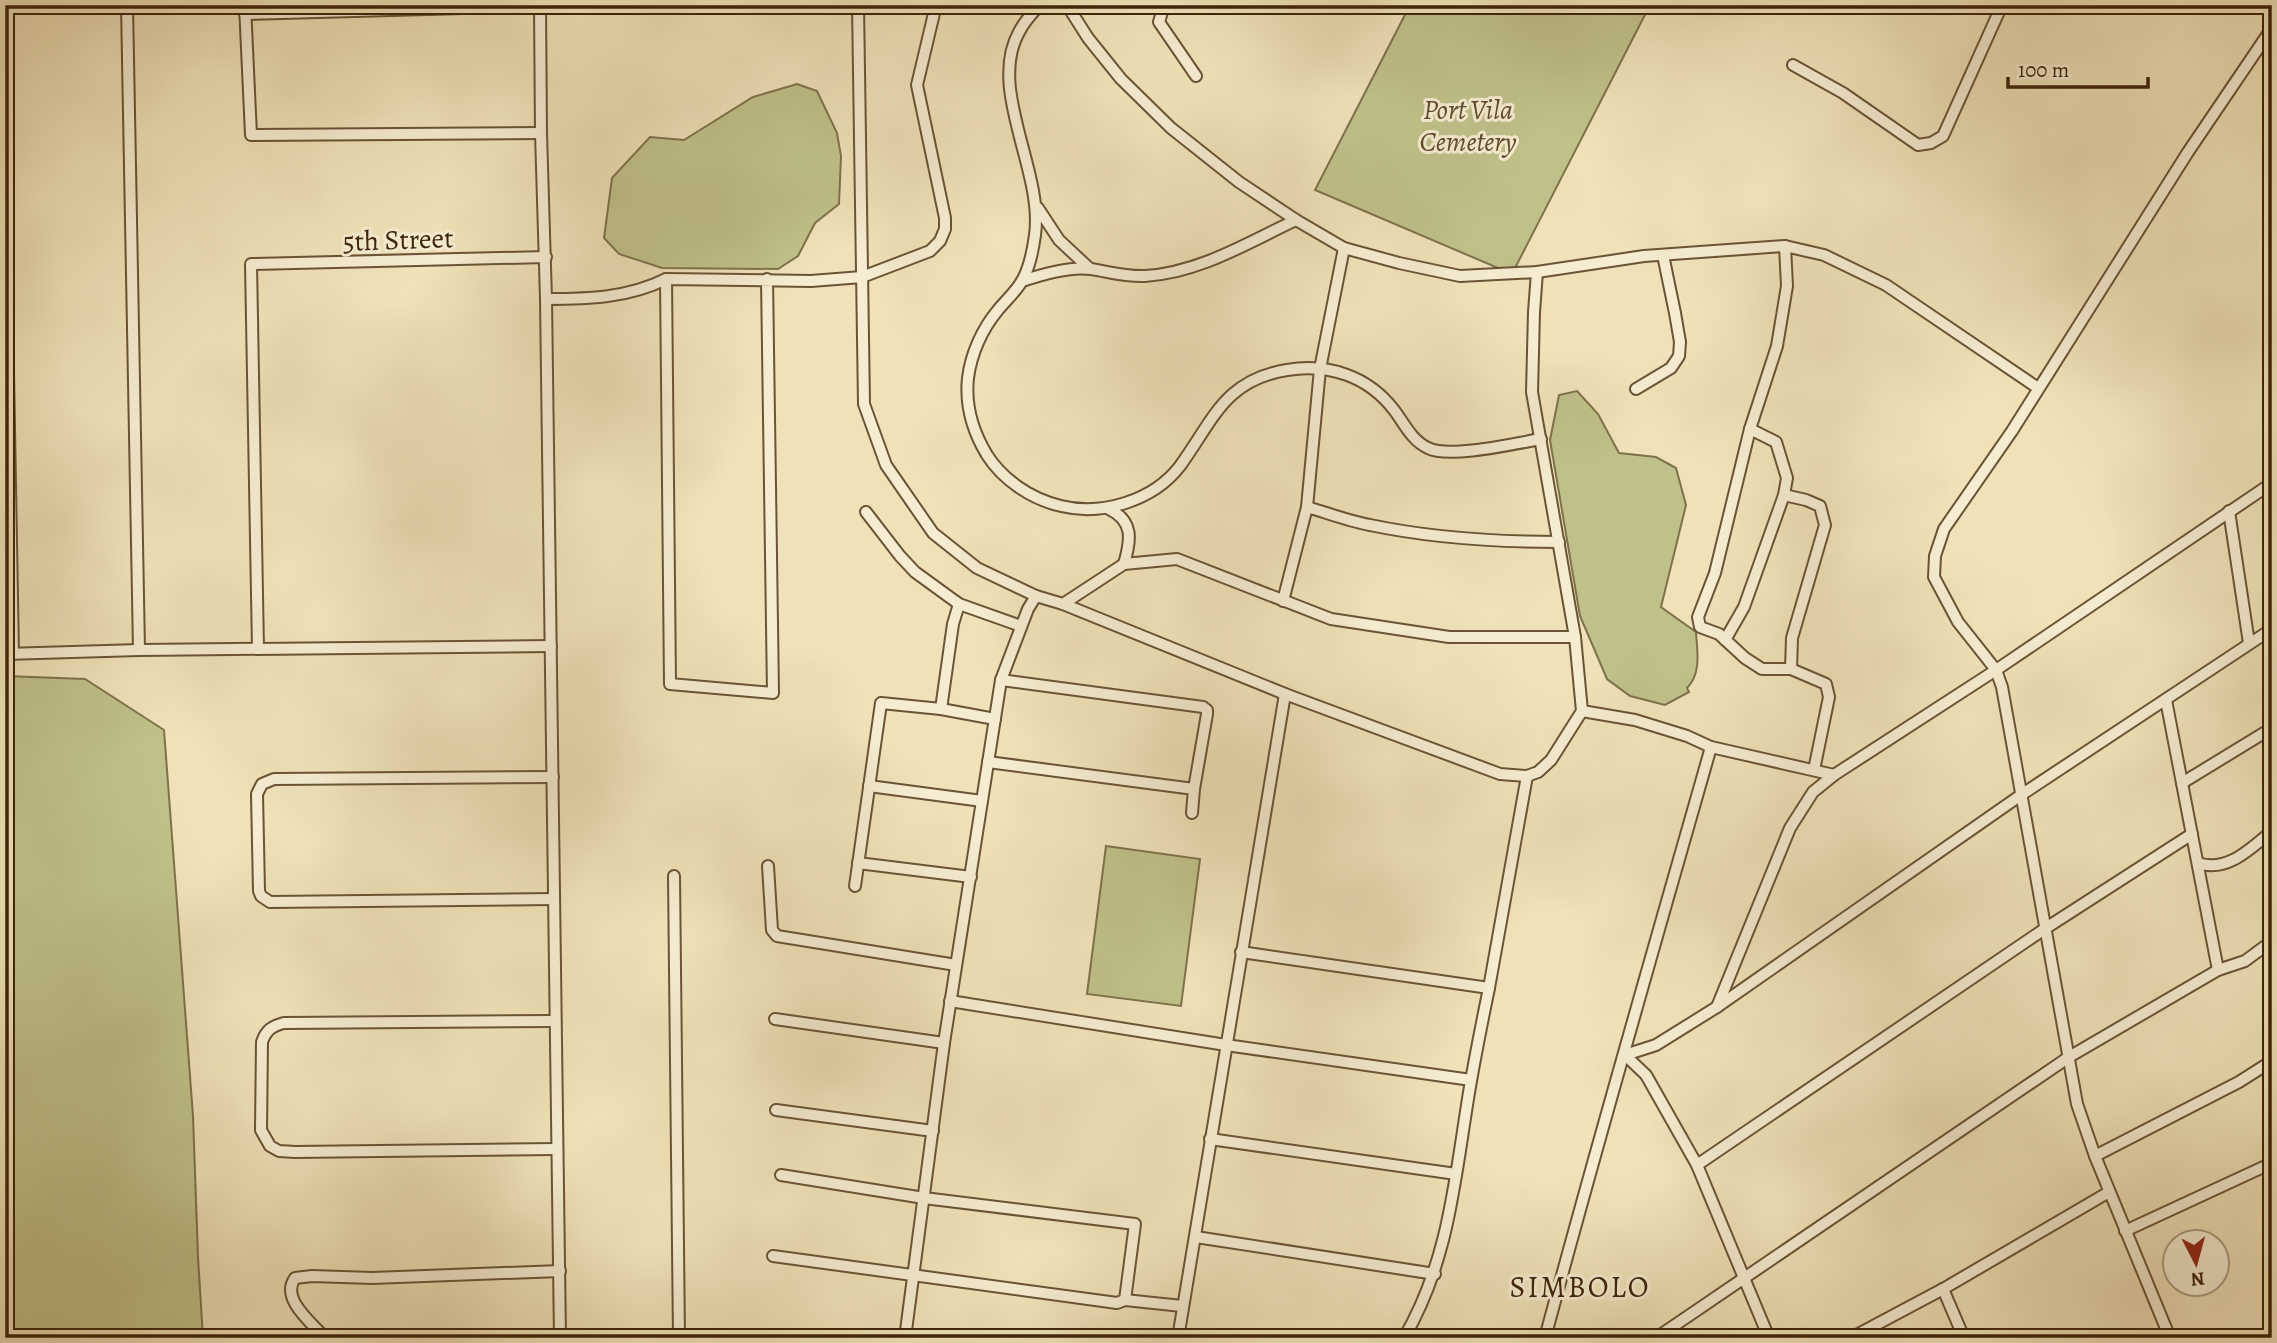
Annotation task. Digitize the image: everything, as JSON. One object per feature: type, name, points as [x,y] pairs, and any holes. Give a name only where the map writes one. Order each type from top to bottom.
[{"type":"street","points":[[127,5],[139,650]]},
{"type":"street","points":[[541,133],[251,135],[245,9],[540,5],[561,1338]]},
{"type":"street","points":[[858,5],[864,404],[886,465],[933,533],[977,568],[1036,596],[1063,604],[1285,694],[1500,774],[1527,776],[1538,772],[1551,760],[1582,710],[1576,637],[1532,391],[1537,272]]},
{"type":"street","points":[[546,299],[594,299],[646,289],[666,279],[811,281],[862,277],[930,251],[940,241],[945,229],[945,218],[917,86],[936,5]]},
{"type":"street","points":[[1040,5],[1017,35],[1009,75],[1016,122],[1036,206],[1037,221],[1032,253],[1023,281],[990,322],[973,354],[968,381],[969,410],[976,437],[1005,477],[1038,498],[1072,509],[1109,509],[1152,490],[1178,468],[1213,413],[1228,396],[1273,373],[1296,369],[1320,369],[1347,374],[1366,383],[1380,393],[1418,442],[1436,451],[1503,446],[1541,439]]},
{"type":"street","points":[[1067,5],[1088,38],[1121,79],[1171,128],[1239,182],[1344,248],[1460,276],[1537,272],[1644,256],[1785,246],[1824,255],[1886,285],[2038,388]]},
{"type":"street","points":[[1164,5],[1159,22],[1196,76]]},
{"type":"street","points":[[1793,65],[1843,93],[1917,145],[1931,143],[1943,136],[2002,5]]},
{"type":"street","points":[[2170,1338],[2109,1192],[2077,1104],[2006,704],[1996,670],[1958,622],[1934,577],[1935,556],[1944,529],[2012,431],[2188,152],[2272,28]]},
{"type":"street","points":[[5,202],[9,654],[551,646]]},
{"type":"street","points":[[1036,206],[1059,240],[1089,268]]},
{"type":"street","points":[[1023,281],[1049,273],[1089,268],[1129,276],[1165,274],[1207,261],[1296,220]]},
{"type":"street","points":[[1785,246],[1787,286],[1777,346],[1750,429],[1715,573],[1698,617],[1700,627],[1719,634],[1745,659],[1762,669],[1791,669],[1826,684],[1829,697],[1814,770]]},
{"type":"street","points":[[1283,601],[1307,507],[1320,369],[1344,248]]},
{"type":"street","points":[[1636,389],[1671,368],[1679,356],[1680,342],[1663,255]]},
{"type":"street","name":"5th Street","points":[[258,649],[251,264],[546,257]]},
{"type":"street","points":[[666,279],[670,684],[773,693],[767,279]]},
{"type":"street","points":[[1725,640],[1744,607],[1784,495],[1787,478],[1776,442],[1750,429]]},
{"type":"street","points":[[1717,1007],[1790,828],[1813,792],[1834,775],[1996,670],[2272,483]]},
{"type":"street","points":[[1784,495],[1820,506],[1825,525],[1792,638],[1791,669]]},
{"type":"street","points":[[1307,507],[1368,525],[1441,537],[1559,542]]},
{"type":"street","points":[[1109,509],[1120,514],[1128,530],[1129,541],[1124,564]]},
{"type":"street","points":[[2229,511],[2249,643]]},
{"type":"street","points":[[866,512],[915,572],[959,604],[1021,626]]},
{"type":"street","points":[[1063,604],[1124,564],[1177,559],[1331,619],[1449,637],[1576,637]]},
{"type":"street","points":[[905,1338],[950,1001],[1001,680],[1021,626],[1036,596]]},
{"type":"street","points":[[942,709],[953,624],[959,604]]},
{"type":"street","points":[[1625,1055],[1656,1045],[1717,1007],[2021,795],[2272,629]]},
{"type":"street","points":[[1001,680],[1203,707],[1207,715],[1192,814]]},
{"type":"street","points":[[1202,1338],[1178,1336],[1285,694]]},
{"type":"street","points":[[2166,700],[2218,970]]},
{"type":"street","points":[[855,886],[881,703],[942,709],[995,719]]},
{"type":"street","points":[[1582,710],[1635,720],[1687,736],[1711,747],[1834,775]]},
{"type":"street","points":[[2182,783],[2272,728]]},
{"type":"street","points":[[1545,1338],[1601,1130],[1625,1055],[1711,747]]},
{"type":"street","points":[[988,762],[1194,789]]},
{"type":"street","points":[[1404,1338],[1423,1304],[1434,1274],[1450,1211],[1471,1080],[1527,776]]},
{"type":"street","points":[[553,777],[274,779],[262,784],[257,794],[260,891],[261,896],[270,902],[554,899]]},
{"type":"street","points":[[869,786],[982,801]]},
{"type":"street","points":[[2197,863],[2209,867],[2221,866],[2242,855],[2272,831]]},
{"type":"street","points":[[1697,1165],[2046,928],[2192,834]]},
{"type":"street","points":[[858,863],[971,877]]},
{"type":"street","points":[[768,866],[772,930],[777,936],[956,965]]},
{"type":"street","points":[[674,876],[679,1338]]},
{"type":"street","points":[[1656,1338],[2069,1057],[2218,970],[2245,961],[2272,941]]},
{"type":"street","points":[[1241,952],[1489,988]]},
{"type":"street","points":[[950,1001],[1226,1045],[1471,1080]]},
{"type":"street","points":[[775,1019],[944,1043]]},
{"type":"street","points":[[555,1021],[276,1025],[265,1034],[262,1042],[261,1130],[271,1146],[295,1152],[557,1149]]},
{"type":"street","points":[[1625,1055],[1646,1075],[1697,1165],[1769,1338]]},
{"type":"street","points":[[2095,1156],[2239,1082],[2272,1061]]},
{"type":"street","points":[[776,1110],[933,1131]]},
{"type":"street","points":[[1210,1139],[1456,1174]]},
{"type":"street","points":[[2125,1231],[2272,1163]]},
{"type":"street","points":[[781,1175],[924,1198],[1135,1224],[1125,1300]]},
{"type":"street","points":[[1852,1338],[1943,1289],[2109,1192]]},
{"type":"street","points":[[1196,1237],[1434,1274]]},
{"type":"street","points":[[773,1256],[1117,1303],[1125,1300],[1182,1306]]},
{"type":"street","points":[[325,1338],[290,1295],[295,1278],[560,1271]]},
{"type":"street","points":[[1943,1289],[1964,1338]]},
{"type":"green space","name":"Port Vila Cemetery","points":[[1410,5],[1650,5],[1512,274],[1315,190]]},
{"type":"green space","points":[[797,84],[817,91],[837,133],[841,156],[839,204],[815,223],[798,256],[778,269],[662,268],[619,254],[604,238],[612,178],[650,137],[684,140],[753,97]]},
{"type":"green space","points":[[1577,391],[1598,414],[1619,453],[1656,457],[1676,468],[1686,505],[1661,607],[1696,632],[1698,661],[1695,675],[1687,688],[1689,692],[1665,705],[1630,696],[1607,679],[1580,616],[1550,440],[1559,395]]},
{"type":"green space","points":[[5,676],[85,679],[164,730],[193,1116],[203,1338],[14,1338],[5,1332]]},
{"type":"green space","points":[[1106,846],[1200,859],[1181,1006],[1087,994]]},
{"type":"district","name":"SIMBOLO","points":[[1580,1287]]}]
